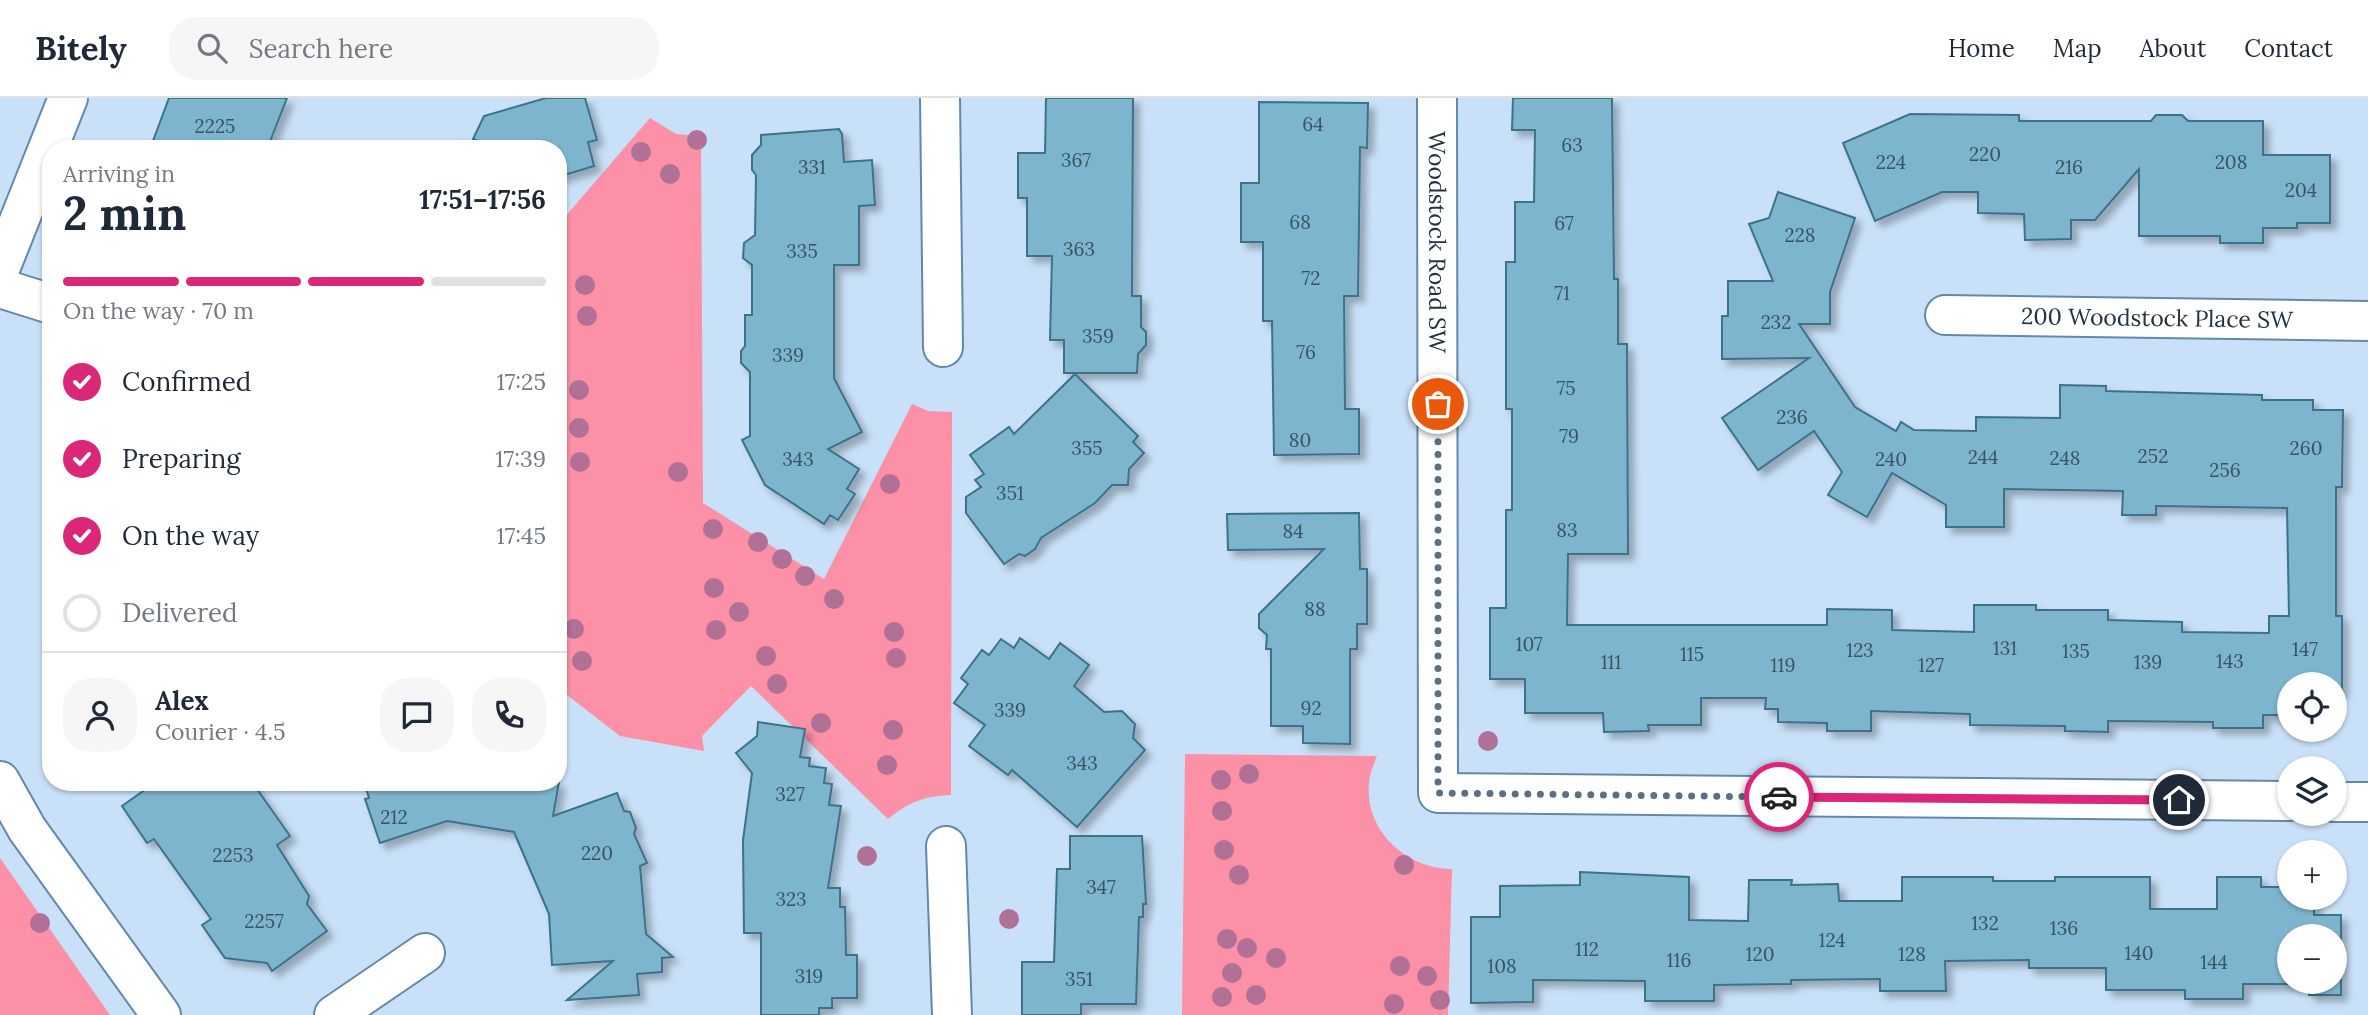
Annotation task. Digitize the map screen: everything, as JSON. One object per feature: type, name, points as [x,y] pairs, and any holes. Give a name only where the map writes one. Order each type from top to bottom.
[{"type":"street","points":[[51,140],[68,98]]},
{"type":"street","points":[[940,98],[943,347]]},
{"type":"street","name":"Woodstock Road SW","points":[[1437,98],[1438,793],[2277,801]]},
{"type":"street","points":[[0,269],[42,163]]},
{"type":"street","points":[[0,288],[42,301]]},
{"type":"street","name":"200 Woodstock Place SW","points":[[1945,315],[2368,321]]},
{"type":"street","points":[[0,781],[27,829],[161,1015]]},
{"type":"street","points":[[2347,802],[2368,802]]},
{"type":"street","points":[[946,846],[952,1015]]},
{"type":"street","points":[[334,1015],[425,953]]},
{"type":"shaded area","points":[[650,118],[676,134],[701,136],[703,503],[824,579],[912,404],[928,411],[952,412],[951,795],[917,801],[888,819],[751,686],[702,736],[704,751],[620,736],[567,695],[567,215]]},
{"type":"shaded area","points":[[1185,754],[1377,756],[1370,779],[1369,800],[1381,831],[1392,844],[1419,862],[1452,869],[1448,1015],[1182,1015]]},
{"type":"shaded area","points":[[0,858],[110,1015],[0,1015]]},
{"type":"building","points":[[169,98],[287,98],[271,140],[153,140]]},
{"type":"building","points":[[546,98],[585,98],[597,140],[588,142],[594,166],[567,174],[567,140],[473,139],[484,116]]},
{"type":"building","points":[[1046,98],[1133,98],[1132,296],[1141,296],[1141,327],[1146,332],[1146,345],[1138,354],[1137,373],[1064,373],[1064,340],[1050,340],[1052,256],[1027,256],[1027,198],[1018,198],[1018,153],[1045,153]]},
{"type":"building","points":[[1513,98],[1612,98],[1614,279],[1618,279],[1618,344],[1627,344],[1628,554],[1568,554],[1567,625],[1827,625],[1827,609],[1892,610],[1892,630],[1974,632],[1974,605],[2036,605],[2036,610],[2108,610],[2108,620],[2182,622],[2182,632],[2269,633],[2269,616],[2289,616],[2287,508],[2156,506],[2156,515],[2122,515],[2123,491],[2004,489],[2004,527],[1946,527],[1946,505],[1892,473],[1867,517],[1828,495],[1842,472],[1814,431],[1758,470],[1722,418],[1809,358],[1722,359],[1722,316],[1728,316],[1728,281],[1773,281],[1749,224],[1769,218],[1778,192],[1855,218],[1830,292],[1830,324],[1799,324],[1855,407],[1896,431],[1901,422],[1914,430],[1976,431],[1976,417],[2060,418],[2060,385],[2106,386],[2106,391],[2262,395],[2262,400],[2313,400],[2313,410],[2343,410],[2342,487],[2336,487],[2336,616],[2342,616],[2342,672],[2277,672],[2277,715],[2263,715],[2263,728],[2213,728],[2213,722],[2108,721],[2108,732],[2065,731],[2065,726],[1970,725],[1970,714],[1871,711],[1871,731],[1827,731],[1827,723],[1778,722],[1778,709],[1765,709],[1766,698],[1701,698],[1701,725],[1648,725],[1649,731],[1604,732],[1603,713],[1525,713],[1525,679],[1490,679],[1490,608],[1506,608],[1506,510],[1512,510],[1512,409],[1506,409],[1506,262],[1515,262],[1515,202],[1534,202],[1535,130],[1512,130]]},
{"type":"building","points":[[1259,102],[1368,103],[1367,148],[1360,147],[1358,296],[1344,296],[1345,409],[1359,409],[1359,454],[1274,455],[1272,321],[1263,321],[1263,242],[1241,242],[1241,183],[1259,183]]},
{"type":"building","points":[[1910,114],[2019,115],[2019,121],[2151,121],[2156,115],[2182,115],[2188,121],[2263,121],[2263,155],[2330,155],[2330,223],[2297,223],[2297,228],[2263,228],[2263,243],[2220,243],[2220,236],[2139,236],[2139,169],[2095,220],[2071,220],[2071,239],[2025,240],[2024,214],[1978,213],[1978,192],[1942,192],[1875,221],[1843,143]]},
{"type":"building","points":[[839,129],[842,134],[844,162],[872,160],[875,205],[859,206],[859,265],[834,265],[834,378],[862,432],[828,449],[859,469],[847,489],[855,494],[838,520],[830,515],[824,524],[765,485],[742,440],[750,436],[750,372],[741,363],[741,351],[745,346],[745,315],[752,315],[752,265],[743,258],[744,243],[755,235],[756,175],[752,170],[752,155],[761,145],[761,135]]},
{"type":"building","points":[[1075,374],[1138,436],[1133,442],[1144,453],[1129,469],[1128,485],[1112,485],[1095,503],[1041,538],[1035,549],[1025,556],[1019,554],[1004,564],[966,513],[966,497],[981,487],[975,480],[984,474],[970,455],[1009,427],[1014,434]]},
{"type":"building","points":[[1359,513],[1360,569],[1367,569],[1367,624],[1357,624],[1357,649],[1350,649],[1350,744],[1303,743],[1303,726],[1271,726],[1271,649],[1266,649],[1267,635],[1259,628],[1259,614],[1324,549],[1228,550],[1227,514]]},
{"type":"building","points":[[1020,638],[1049,659],[1060,643],[1089,665],[1074,686],[1104,712],[1122,711],[1135,724],[1133,738],[1145,750],[1077,827],[1012,770],[1008,775],[969,746],[985,725],[954,703],[968,684],[961,678],[982,650],[989,655],[1001,639],[1014,648]]},
{"type":"building","points":[[758,722],[805,729],[800,757],[810,758],[809,766],[826,768],[824,783],[832,784],[829,805],[841,806],[828,888],[840,888],[840,907],[845,907],[846,955],[857,955],[857,998],[832,998],[832,1008],[819,1008],[819,1015],[761,1015],[761,933],[744,933],[743,840],[752,773],[736,753],[757,736]]},
{"type":"building","points":[[143,791],[258,791],[290,836],[277,845],[309,896],[307,904],[327,931],[272,971],[267,963],[225,958],[202,925],[211,919],[154,839],[147,843],[122,806]]},
{"type":"building","points":[[367,791],[557,791],[553,816],[617,793],[624,811],[630,812],[636,828],[634,834],[647,863],[640,866],[646,934],[673,957],[662,958],[662,972],[637,974],[639,995],[567,1000],[613,961],[552,965],[549,914],[514,832],[447,821],[380,843],[365,799],[369,798]]},
{"type":"building","points":[[1070,836],[1142,836],[1146,904],[1143,904],[1143,917],[1139,917],[1136,1004],[1081,1004],[1081,1015],[1022,1015],[1022,962],[1054,962],[1057,869],[1070,869]]},
{"type":"building","points":[[1580,872],[1689,877],[1689,920],[1748,921],[1749,880],[1792,880],[1791,885],[1838,884],[1839,901],[1902,901],[1902,877],[1993,877],[1993,881],[2055,881],[2055,877],[2150,877],[2150,909],[2217,909],[2217,877],[2261,877],[2261,887],[2277,887],[2277,910],[2314,910],[2314,915],[2341,915],[2341,924],[2277,924],[2277,984],[2243,984],[2243,999],[2185,999],[2185,990],[2106,990],[2106,968],[2029,968],[2029,960],[1945,961],[1946,991],[1880,991],[1880,979],[1791,980],[1791,984],[1714,985],[1714,1001],[1645,1001],[1645,981],[1533,980],[1533,1002],[1471,1003],[1471,917],[1500,917],[1500,886],[1580,885]]},
{"type":"building","points":[[2309,994],[2341,994],[2341,995]]},
{"type":"way so far","points":[[1438,404],[1438,793],[1779,797]]},
{"type":"route","points":[[1779,797],[2179,800]]}]
